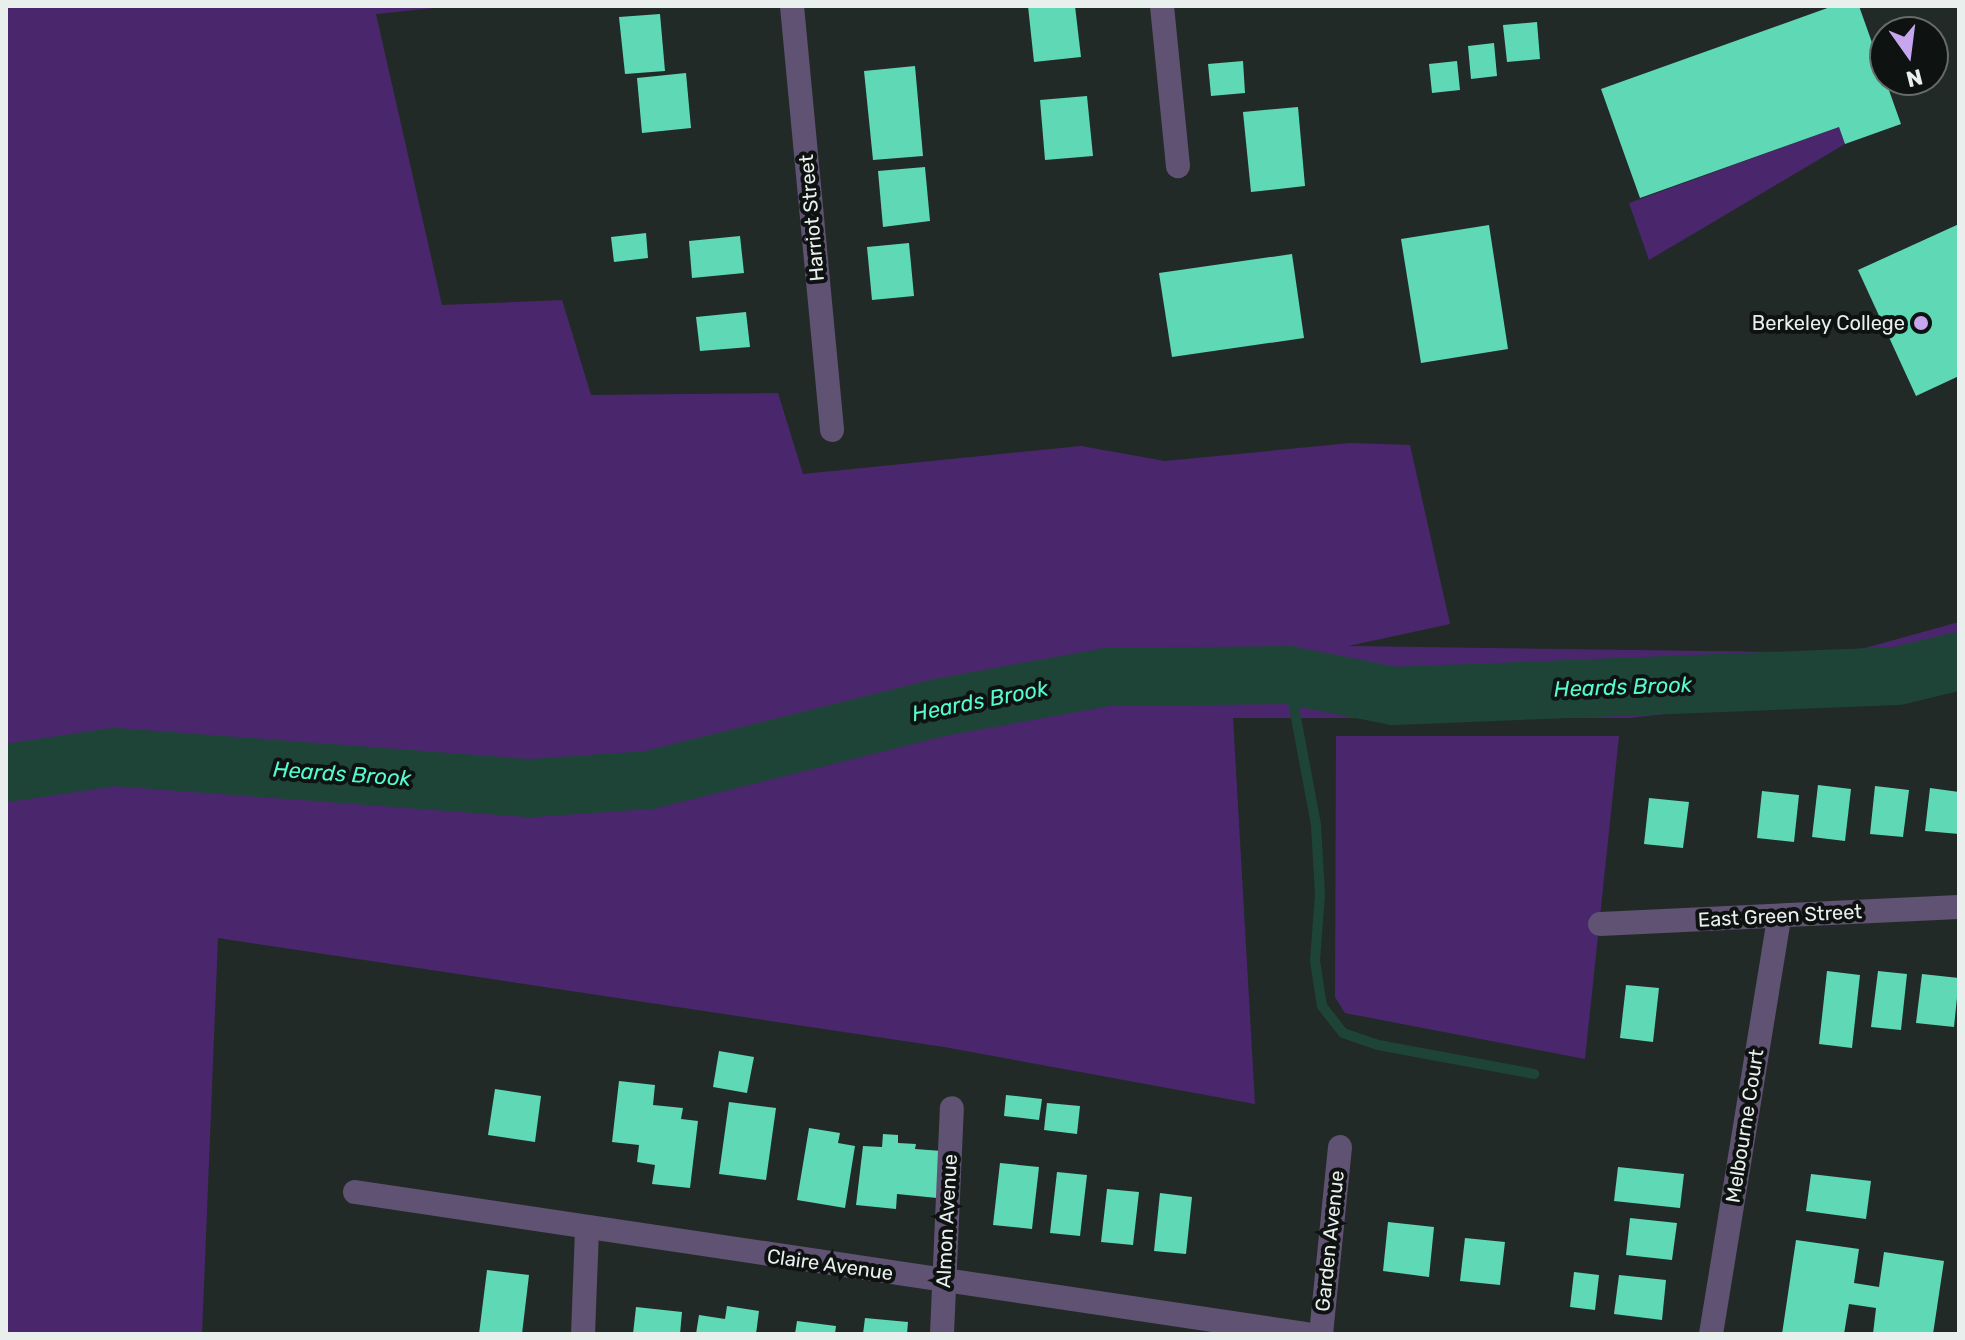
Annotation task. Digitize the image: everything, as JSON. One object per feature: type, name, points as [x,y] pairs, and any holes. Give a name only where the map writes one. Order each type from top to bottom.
[{"type":"street","name":"Harriot Street","points":[[792,6],[832,430]]},
{"type":"street","points":[[1162,6],[1178,166]]},
{"type":"street","name":"East Green Street","points":[[1600,924],[1959,907]]},
{"type":"street","name":"Melbourne Court","points":[[1711,1334],[1779,917]]},
{"type":"street","name":"Almon Avenue","points":[[942,1334],[952,1108]]},
{"type":"street","name":"Garden Avenue","points":[[1321,1334],[1340,1147]]},
{"type":"street","name":"Claire Avenue","points":[[355,1192],[587,1230],[1306,1334]]},
{"type":"street","points":[[583,1334],[587,1230]]},
{"type":"shaded area","points":[[6,6],[453,6],[376,14],[442,305],[562,300],[591,395],[778,393],[803,474],[1081,446],[1165,461],[1351,443],[1410,445],[1450,624],[1348,646],[1847,653],[1959,622],[1959,682],[1629,718],[1233,718],[1255,1104],[944,1047],[218,938],[202,1334],[6,1334]]},
{"type":"shaded area","points":[[1839,127],[1845,144],[1649,260],[1629,203]]},
{"type":"shaded area","points":[[1336,736],[1619,736],[1585,1059],[1345,1013],[1335,997]]},
{"type":"building","points":[[1028,6],[1075,6],[1081,57],[1034,62]]},
{"type":"building","points":[[1833,6],[1859,6],[1869,34],[1869,96],[1891,96],[1901,124],[1845,144],[1839,127],[1640,198],[1601,89]]},
{"type":"building","points":[[660,14],[665,71],[625,74],[619,17]]},
{"type":"building","points":[[1537,22],[1540,59],[1507,62],[1503,25]]},
{"type":"building","points":[[1494,43],[1497,76],[1471,79],[1468,46]]},
{"type":"building","points":[[1243,61],[1245,93],[1211,96],[1208,64]]},
{"type":"building","points":[[1457,61],[1460,90],[1432,93],[1429,64]]},
{"type":"building","points":[[915,66],[923,156],[873,160],[864,71]]},
{"type":"building","points":[[686,73],[691,128],[642,133],[637,78]]},
{"type":"building","points":[[1087,96],[1093,156],[1045,160],[1040,100]]},
{"type":"building","points":[[1298,107],[1305,186],[1251,192],[1243,112]]},
{"type":"building","points":[[925,167],[930,221],[883,227],[878,171]]},
{"type":"building","name":"Berkeley College","points":[[1959,224],[1959,376],[1916,396],[1858,270]]},
{"type":"building","points":[[1489,225],[1508,349],[1421,363],[1401,239]]},
{"type":"building","points":[[646,233],[648,258],[614,262],[611,237]]},
{"type":"building","points":[[740,236],[744,273],[692,278],[689,241]]},
{"type":"building","points":[[909,243],[914,296],[872,300],[867,247]]},
{"type":"building","points":[[1292,254],[1304,338],[1172,357],[1159,273]]},
{"type":"building","points":[[746,312],[750,347],[700,351],[696,317]]},
{"type":"building","points":[[1818,785],[1851,789],[1845,841],[1812,837]]},
{"type":"building","points":[[1875,786],[1909,790],[1903,837],[1870,834]]},
{"type":"building","points":[[1930,788],[1959,792],[1959,834],[1925,831]]},
{"type":"building","points":[[1762,791],[1799,795],[1794,842],[1757,838]]},
{"type":"building","points":[[1649,798],[1689,802],[1683,848],[1644,844]]},
{"type":"building","points":[[1827,971],[1860,975],[1852,1048],[1819,1044]]},
{"type":"building","points":[[1878,971],[1907,974],[1901,1030],[1871,1027]]},
{"type":"building","points":[[1922,974],[1959,978],[1954,1027],[1916,1023]]},
{"type":"building","points":[[1626,985],[1659,988],[1653,1042],[1620,1038]]},
{"type":"building","points":[[719,1051],[754,1057],[747,1093],[713,1087]]},
{"type":"building","points":[[619,1081],[655,1085],[653,1105],[683,1108],[681,1119],[698,1121],[690,1188],[652,1184],[655,1165],[637,1162],[639,1145],[612,1142]]},
{"type":"building","points":[[495,1089],[541,1096],[535,1142],[488,1135]]},
{"type":"building","points":[[1006,1095],[1042,1099],[1039,1120],[1004,1116]]},
{"type":"building","points":[[729,1102],[776,1108],[766,1180],[719,1174]]},
{"type":"building","points":[[1047,1103],[1080,1106],[1077,1134],[1044,1130]]},
{"type":"building","points":[[809,1128],[840,1133],[838,1143],[855,1146],[845,1208],[797,1200]]},
{"type":"building","points":[[883,1134],[898,1135],[898,1143],[916,1144],[915,1149],[942,1151],[937,1198],[897,1194],[896,1209],[856,1205],[863,1146],[882,1147]]},
{"type":"building","points":[[1000,1163],[1039,1167],[1032,1229],[993,1225]]},
{"type":"building","points":[[1618,1167],[1684,1174],[1680,1208],[1614,1201]]},
{"type":"building","points":[[1057,1172],[1087,1175],[1080,1236],[1050,1233]]},
{"type":"building","points":[[1811,1174],[1871,1181],[1866,1219],[1806,1211]]},
{"type":"building","points":[[1107,1189],[1139,1192],[1133,1245],[1101,1242]]},
{"type":"building","points":[[1160,1193],[1192,1197],[1186,1254],[1154,1251]]},
{"type":"building","points":[[1630,1218],[1677,1223],[1672,1260],[1626,1255]]},
{"type":"building","points":[[1388,1222],[1434,1227],[1429,1277],[1383,1271]]},
{"type":"building","points":[[1465,1238],[1505,1242],[1500,1285],[1460,1281]]},
{"type":"building","points":[[1796,1240],[1859,1249],[1854,1283],[1879,1287],[1884,1252],[1944,1261],[1933,1334],[1873,1334],[1876,1308],[1849,1304],[1844,1334],[1782,1334]]},
{"type":"building","points":[[487,1270],[529,1275],[522,1334],[479,1334]]},
{"type":"building","points":[[1574,1272],[1599,1275],[1595,1310],[1570,1307]]},
{"type":"building","points":[[1619,1275],[1666,1280],[1662,1320],[1614,1314]]},
{"type":"building","points":[[727,1306],[759,1311],[756,1334],[696,1334],[699,1315],[725,1319]]},
{"type":"building","points":[[636,1307],[682,1312],[680,1334],[633,1334]]},
{"type":"building","points":[[865,1318],[908,1322],[907,1334],[863,1334]]},
{"type":"building","points":[[797,1321],[836,1326],[835,1334],[795,1334]]},
{"type":"waterway","name":"Heards Brook","points":[[6,773],[115,757],[532,788],[649,780],[942,707],[1107,677],[1288,675],[1394,696],[1897,676],[1959,661]]},
{"type":"waterway","points":[[1288,675],[1316,825],[1320,894],[1315,961],[1322,1006],[1343,1033],[1378,1045],[1534,1074]]},
{"type":"place","name":"Berkeley College","points":[[1921,323]]}]
